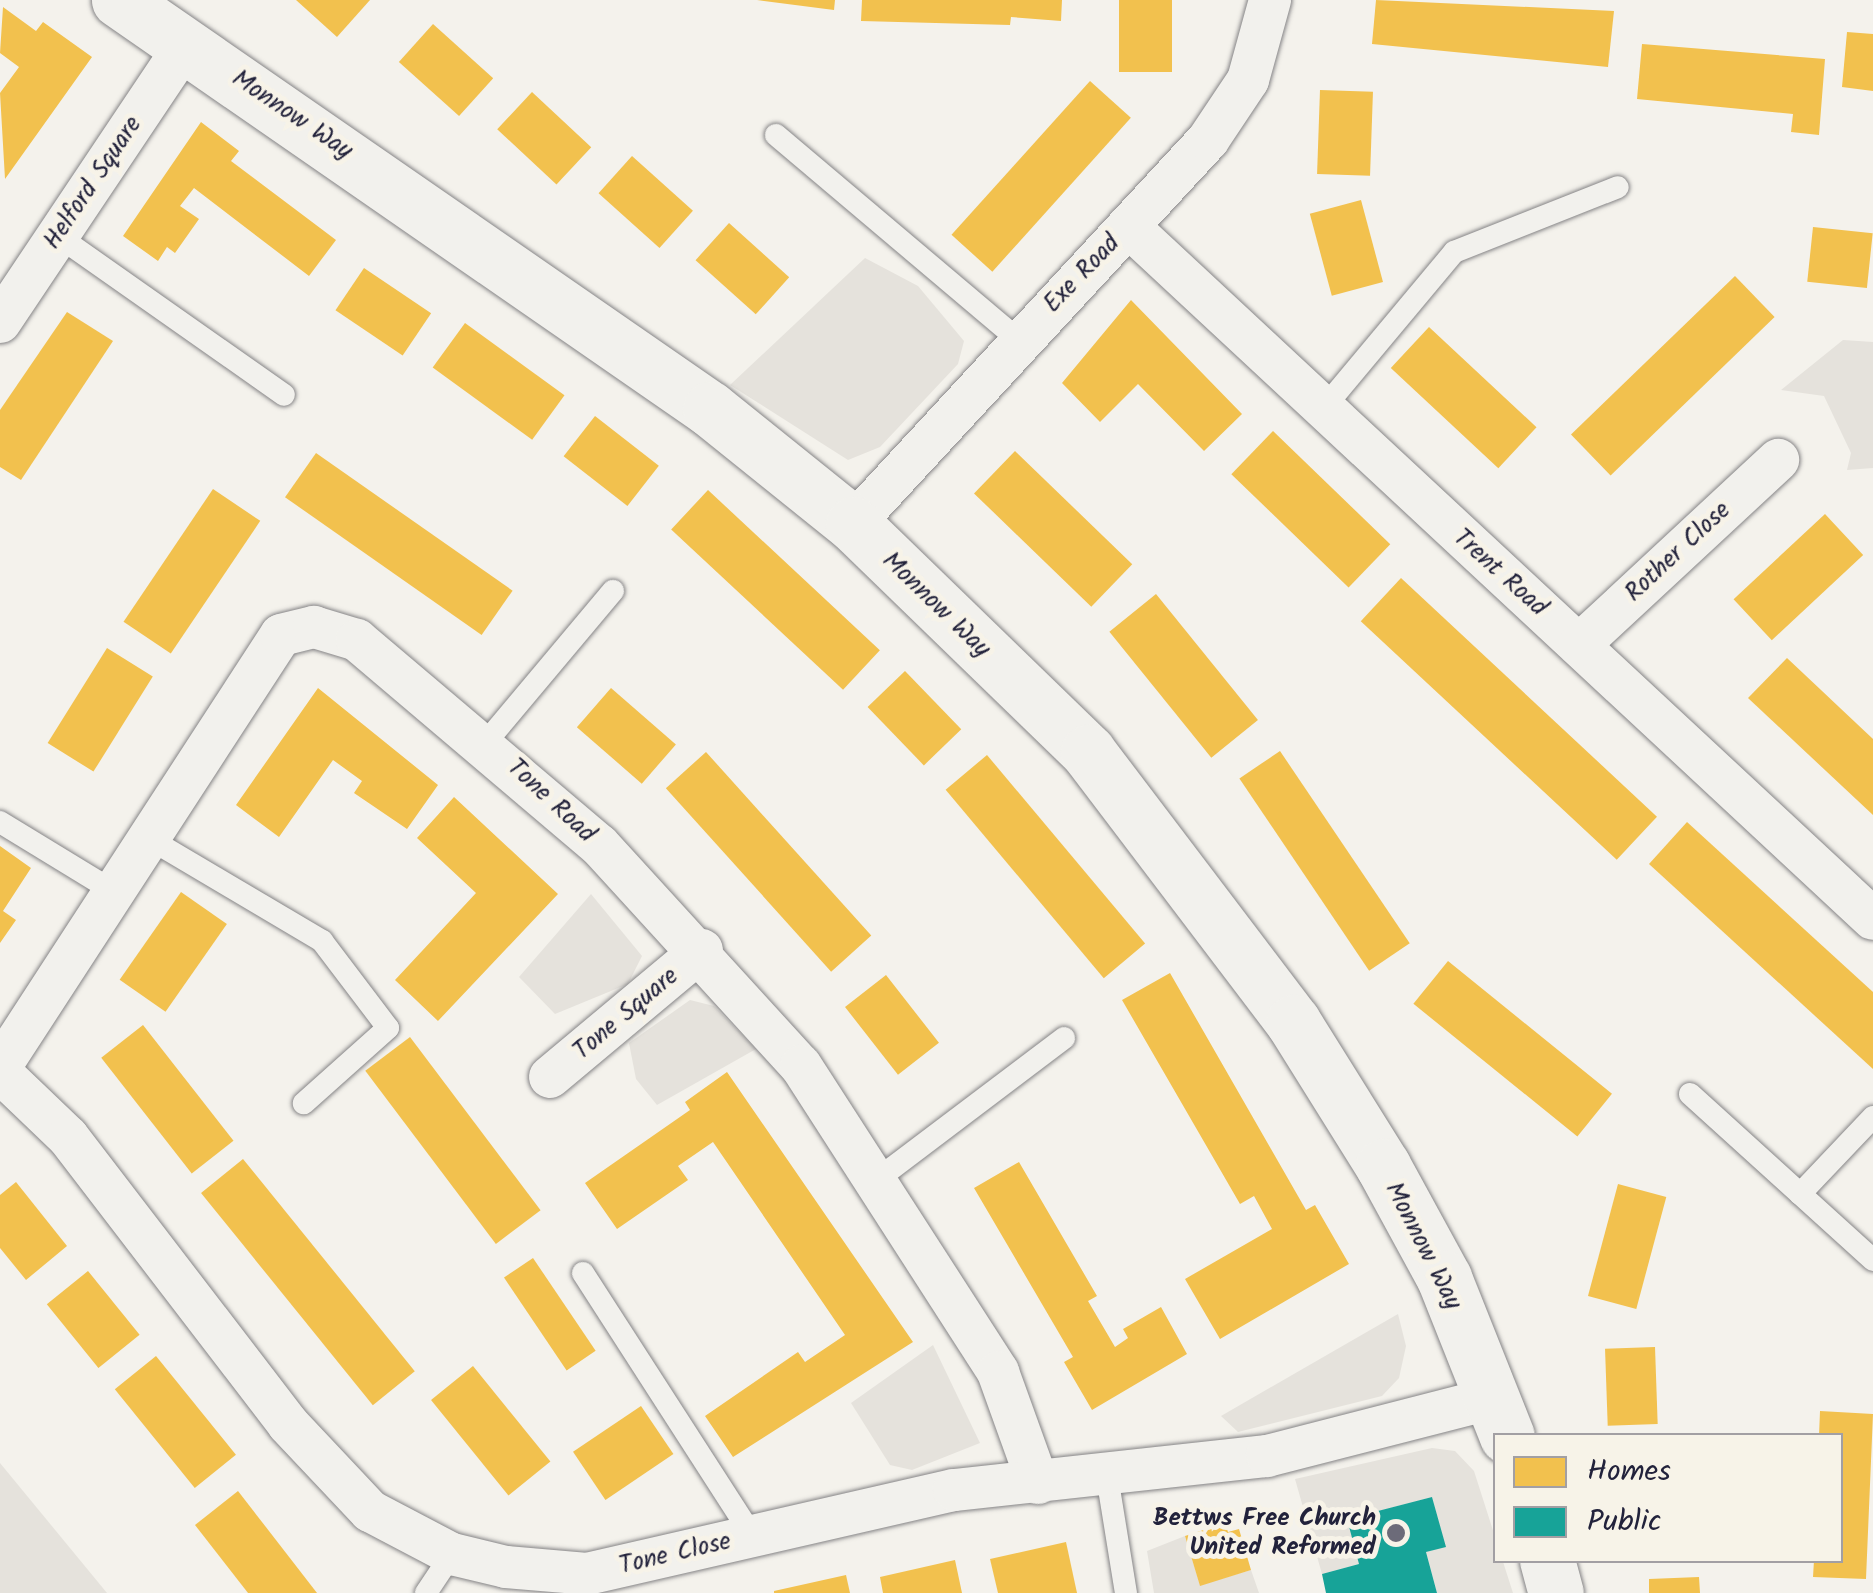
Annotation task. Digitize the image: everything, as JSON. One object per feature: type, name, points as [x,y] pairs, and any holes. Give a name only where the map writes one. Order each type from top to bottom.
[{"type":"street","name":"Monnow Way","points":[[119,0],[580,311],[853,524],[1088,752],[1293,1022],[1444,1278],[1500,1416]]},
{"type":"street","name":"Exe Road","points":[[853,524],[1019,340],[1208,140],[1248,80],[1270,0]]},
{"type":"street","name":"Helford Square","points":[[0,322],[186,44]]},
{"type":"street","name":"Trent Road","points":[[1128,226],[1873,920]]},
{"type":"street","name":"Rother Close","points":[[1579,645],[1778,460]]},
{"type":"street","name":"Tone Road","points":[[0,1070],[108,888],[281,635],[314,627],[357,640],[487,742],[702,950],[801,1066],[879,1178],[998,1372],[1038,1482]]},
{"type":"street","name":"Tone Square","points":[[550,1078],[702,950]]},
{"type":"street","name":"Tone Close","points":[[0,1070],[68,1137],[370,1512],[452,1554],[588,1574],[954,1490],[1267,1456],[1500,1416]]},
{"type":"street","points":[[1548,1563],[1556,1593]]},
{"type":"lane","points":[[776,135],[1019,340]]},
{"type":"lane","points":[[1322,410],[1454,252],[1618,187]]},
{"type":"lane","points":[[58,236],[284,396]]},
{"type":"lane","points":[[487,742],[613,591]]},
{"type":"lane","points":[[0,822],[108,888]]},
{"type":"lane","points":[[143,835],[322,941],[388,1028],[304,1102]]},
{"type":"lane","points":[[879,1178],[1064,1038]]},
{"type":"lane","points":[[1690,1094],[1873,1260]]},
{"type":"lane","points":[[1800,1194],[1873,1117]]},
{"type":"lane","points":[[583,1273],[752,1535]]},
{"type":"lane","points":[[1107,1476],[1126,1593]]},
{"type":"lane","points":[[426,1593],[452,1554]]},
{"type":"shaded area","points":[[865,258],[918,286],[964,341],[958,364],[880,447],[848,460],[730,385]]},
{"type":"shaded area","points":[[1843,340],[1873,342],[1873,468],[1847,470],[1851,453],[1824,396],[1781,390]]},
{"type":"shaded area","points":[[591,894],[642,956],[628,984],[555,1014],[519,977]]},
{"type":"shaded area","points":[[690,1000],[714,1006],[756,1049],[657,1105],[636,1079],[629,1043]]},
{"type":"shaded area","points":[[1398,1314],[1406,1346],[1399,1378],[1382,1396],[1238,1432],[1221,1416]]},
{"type":"shaded area","points":[[933,1345],[980,1443],[912,1470],[890,1465],[851,1403]]},
{"type":"shaded area","points":[[1432,1448],[1455,1451],[1474,1471],[1493,1530],[1493,1563],[1503,1563],[1513,1593],[1437,1593],[1426,1552],[1445,1546],[1432,1497],[1348,1519],[1359,1564],[1322,1574],[1295,1479]]},
{"type":"shaded area","points":[[0,1463],[107,1593],[0,1593]]},
{"type":"shaded area","points":[[1185,1536],[1200,1585],[1251,1570],[1259,1593],[1154,1593],[1147,1551]]},
{"type":"building: Homes","points":[[296,0],[370,0],[337,37]]},
{"type":"building: Homes","points":[[757,0],[835,0],[834,10]]},
{"type":"building: Homes","points":[[862,0],[1062,0],[1061,21],[1011,17],[1010,25],[861,21]]},
{"type":"building: Homes","points":[[1119,0],[1172,0],[1172,72],[1119,72]]},
{"type":"building: Homes","points":[[1376,0],[1614,11],[1608,67],[1372,44]]},
{"type":"building: Homes","points":[[3,7],[36,31],[43,22],[92,57],[5,179],[0,93],[19,67],[0,53]]},
{"type":"building: Homes","points":[[433,24],[493,78],[459,116],[399,62]]},
{"type":"building: Homes","points":[[1847,32],[1873,34],[1873,91],[1842,87]]},
{"type":"building: Homes","points":[[1642,44],[1825,59],[1819,135],[1791,132],[1793,114],[1637,99]]},
{"type":"building: Homes","points":[[1090,81],[1131,118],[992,272],[951,235]]},
{"type":"building: Homes","points":[[1320,90],[1373,92],[1370,176],[1317,174]]},
{"type":"building: Homes","points":[[532,92],[591,147],[556,185],[497,129]]},
{"type":"building: Homes","points":[[201,122],[239,151],[231,161],[336,240],[309,276],[194,188],[180,206],[199,219],[175,253],[167,247],[158,261],[123,236]]},
{"type":"building: Homes","points":[[632,156],[693,211],[659,248],[599,193]]},
{"type":"building: Homes","points":[[1361,200],[1383,282],[1332,296],[1310,214]]},
{"type":"building: Homes","points":[[729,223],[789,277],[756,314],[696,260]]},
{"type":"building: Homes","points":[[1813,227],[1873,233],[1867,288],[1807,282]]},
{"type":"building: Homes","points":[[364,268],[431,313],[403,356],[335,310]]},
{"type":"building: Homes","points":[[1735,276],[1775,317],[1611,475],[1571,434]]},
{"type":"building: Homes","points":[[1131,300],[1242,414],[1204,451],[1138,384],[1100,422],[1062,383]]},
{"type":"building: Homes","points":[[67,312],[113,341],[21,480],[0,467],[0,410]]},
{"type":"building: Homes","points":[[465,323],[565,395],[532,440],[433,367]]},
{"type":"building: Homes","points":[[1429,327],[1537,427],[1498,468],[1391,368]]},
{"type":"building: Homes","points":[[595,416],[659,466],[627,506],[564,456]]},
{"type":"building: Homes","points":[[1273,431],[1390,544],[1349,587],[1231,474]]},
{"type":"building: Homes","points":[[1015,451],[1132,564],[1091,607],[974,493]]},
{"type":"building: Homes","points":[[316,453],[513,591],[482,635],[285,497]]},
{"type":"building: Homes","points":[[213,489],[260,521],[171,654],[124,622]]},
{"type":"building: Homes","points":[[708,490],[880,650],[843,690],[671,529]]},
{"type":"building: Homes","points":[[1825,514],[1863,555],[1772,640],[1734,599]]},
{"type":"building: Homes","points":[[1401,578],[1657,817],[1617,860],[1361,621]]},
{"type":"building: Homes","points":[[1156,594],[1258,720],[1211,758],[1109,632]]},
{"type":"building: Homes","points":[[107,648],[153,677],[93,772],[48,743]]},
{"type":"building: Homes","points":[[1787,658],[1873,739],[1873,815],[1748,698]]},
{"type":"building: Homes","points":[[905,671],[961,729],[924,765],[868,707]]},
{"type":"building: Homes","points":[[318,688],[438,785],[407,829],[354,793],[362,781],[333,760],[279,837],[236,805]]},
{"type":"building: Homes","points":[[611,688],[676,744],[642,784],[577,727]]},
{"type":"building: Homes","points":[[1280,751],[1410,943],[1369,971],[1239,778]]},
{"type":"building: Homes","points":[[706,752],[871,936],[831,972],[666,788]]},
{"type":"building: Homes","points":[[987,755],[1145,943],[1104,978],[946,790]]},
{"type":"building: Homes","points":[[454,797],[558,894],[438,1021],[395,980],[476,893],[417,838]]},
{"type":"building: Homes","points":[[1687,822],[1873,992],[1873,1069],[1649,864]]},
{"type":"building: Homes","points":[[0,846],[31,868],[3,911],[16,920],[0,943]]},
{"type":"building: Homes","points":[[181,892],[227,924],[165,1012],[120,980]]},
{"type":"building: Homes","points":[[1448,961],[1612,1094],[1577,1137],[1413,1004]]},
{"type":"building: Homes","points":[[1170,973],[1306,1210],[1315,1205],[1349,1264],[1220,1339],[1185,1279],[1272,1229],[1254,1196],[1240,1204],[1122,1000]]},
{"type":"building: Homes","points":[[886,975],[939,1043],[898,1075],[845,1007]]},
{"type":"building: Homes","points":[[143,1025],[234,1141],[192,1173],[101,1058]]},
{"type":"building: Homes","points":[[410,1037],[541,1210],[496,1244],[365,1071]]},
{"type":"building: Homes","points":[[727,1072],[913,1342],[733,1457],[705,1416],[798,1352],[805,1362],[845,1335],[713,1142],[678,1166],[688,1180],[617,1229],[585,1183],[690,1110],[685,1102]]},
{"type":"building: Homes","points":[[243,1159],[415,1371],[373,1405],[201,1193]]},
{"type":"building: Homes","points":[[1019,1162],[1097,1296],[1088,1301],[1115,1347],[1128,1338],[1123,1329],[1161,1307],[1187,1354],[1092,1410],[1064,1362],[1073,1357],[974,1188]]},
{"type":"building: Homes","points":[[16,1182],[67,1246],[26,1280],[0,1248],[0,1195]]},
{"type":"building: Homes","points":[[1618,1184],[1666,1197],[1636,1309],[1588,1296]]},
{"type":"building: Homes","points":[[533,1258],[596,1351],[567,1370],[504,1278]]},
{"type":"building: Homes","points":[[88,1271],[140,1335],[98,1368],[47,1304]]},
{"type":"building: Homes","points":[[1655,1347],[1658,1424],[1608,1426],[1605,1349]]},
{"type":"building: Homes","points":[[156,1356],[236,1455],[195,1488],[115,1389]]},
{"type":"building: Homes","points":[[473,1366],[550,1462],[508,1496],[431,1400]]},
{"type":"building: Homes","points":[[641,1406],[673,1454],[605,1500],[573,1452]]},
{"type":"building: Homes","points":[[1820,1411],[1873,1414],[1866,1579],[1813,1577],[1814,1563],[1843,1563],[1843,1433],[1819,1433]]},
{"type":"building: Homes","points":[[238,1491],[317,1593],[248,1593],[195,1525]]},
{"type":"building: Homes","points":[[1225,1523],[1228,1532],[1239,1529],[1251,1570],[1200,1586],[1185,1536]]},
{"type":"building: Homes","points":[[1066,1542],[1077,1593],[998,1593],[990,1559]]},
{"type":"building: Homes","points":[[955,1560],[962,1593],[883,1593],[880,1577]]},
{"type":"building: Homes","points":[[846,1575],[850,1593],[774,1593],[774,1591]]},
{"type":"building: Homes","points":[[1699,1577],[1700,1593],[1649,1593],[1649,1579]]},
{"type":"building: Public","name":"Bettws Free Church United Reformed","points":[[1432,1497],[1446,1547],[1426,1552],[1437,1593],[1326,1593],[1322,1574],[1359,1564],[1347,1519]]},
{"type":"place","name":"Bettws Free Church United Reformed","points":[[1396,1533]]}]
